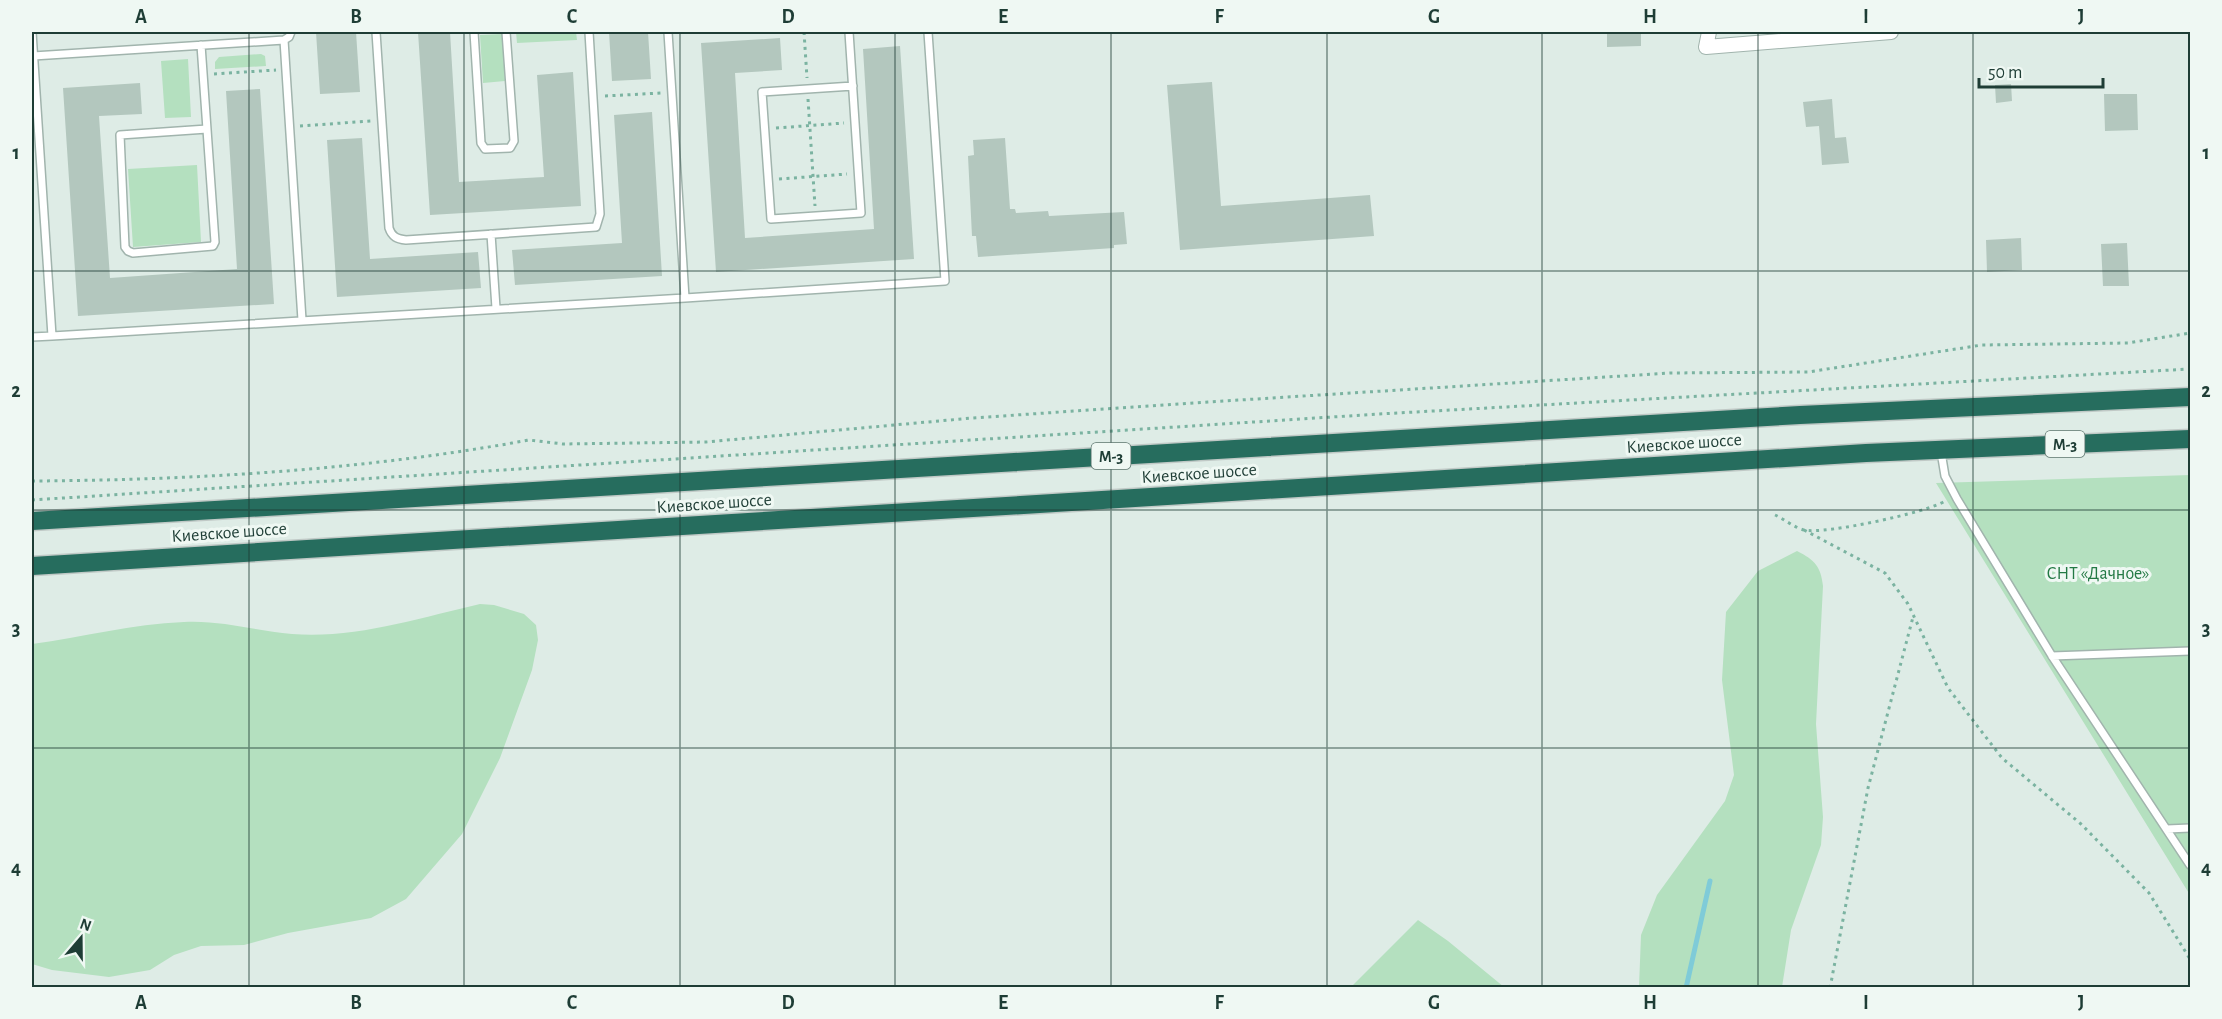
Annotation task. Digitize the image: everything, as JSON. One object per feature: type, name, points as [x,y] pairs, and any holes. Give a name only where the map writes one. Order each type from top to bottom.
[{"type":"highway","name":"Киевское шоссе","points":[[32,521],[1788,416],[2190,398]]},
{"type":"highway","name":"Киевское шоссе","points":[[32,566],[1940,449],[2190,439]]},
{"type":"street","points":[[1709,32],[1706,47],[1891,32]]},
{"type":"lane","points":[[32,32],[52,336]]},
{"type":"lane","points":[[291,32],[284,40],[285,69],[302,320]]},
{"type":"lane","points":[[376,32],[391,234],[406,240],[596,227],[600,222],[589,32]]},
{"type":"lane","points":[[474,32],[481,143],[490,150],[510,148],[514,141],[506,32]]},
{"type":"lane","points":[[668,32],[685,298]]},
{"type":"lane","points":[[849,32],[853,86],[861,213],[771,219],[762,92],[853,86]]},
{"type":"lane","points":[[32,337],[945,281],[928,32]]},
{"type":"lane","points":[[33,56],[284,40]]},
{"type":"lane","points":[[201,45],[207,129],[213,246],[128,251],[125,247],[120,135],[207,129]]},
{"type":"lane","points":[[491,234],[496,308]]},
{"type":"lane","points":[[1940,449],[1943,470],[1955,494],[2052,656],[2190,865]]},
{"type":"lane","points":[[2052,656],[2190,651]]},
{"type":"lane","points":[[2167,829],[2190,828]]},
{"type":"path","points":[[804,32],[816,216]]},
{"type":"path","points":[[203,75],[285,69]]},
{"type":"path","points":[[593,97],[672,92]]},
{"type":"path","points":[[289,126],[382,121]]},
{"type":"path","points":[[765,128],[855,122]]},
{"type":"path","points":[[768,179],[858,174]]},
{"type":"path","points":[[32,481],[147,480],[321,467],[529,440],[563,444],[706,442],[972,418],[1670,373],[1808,372],[1982,345],[2128,343],[2190,333]]},
{"type":"path","points":[[32,500],[1379,414],[2190,369]]},
{"type":"path","points":[[1804,530],[1850,527],[1919,512],[1936,507],[1955,494]]},
{"type":"path","points":[[1775,515],[1885,573],[1914,615],[1948,688],[2002,758],[2081,825],[2149,893],[2190,959]]},
{"type":"path","points":[[1830,987],[1868,788],[1914,615]]},
{"type":"green space","points":[[516,32],[576,32],[577,40],[517,43]]},
{"type":"green space","points":[[502,34],[505,81],[483,83],[480,35]]},
{"type":"green space","points":[[261,54],[265,56],[266,66],[215,69],[215,62],[219,57]]},
{"type":"green space","points":[[188,59],[191,117],[165,118],[161,61]]},
{"type":"green space","points":[[197,165],[201,242],[133,247],[128,169]]},
{"type":"green space","name":"СНТ «Дачное»","points":[[2190,475],[2190,895],[1936,483]]},
{"type":"green space","points":[[1797,551],[1816,565],[1821,574],[1823,586],[1816,724],[1823,817],[1821,845],[1791,930],[1782,987],[1639,987],[1641,935],[1657,895],[1725,801],[1734,775],[1722,680],[1726,612],[1758,571]]},
{"type":"green space","points":[[480,604],[494,605],[524,614],[536,625],[538,640],[532,670],[500,758],[462,834],[406,899],[371,918],[288,933],[244,945],[201,946],[174,955],[150,970],[109,977],[52,970],[32,964],[32,644],[127,628],[184,622],[225,624],[292,634],[339,633],[387,626]]},
{"type":"green space","points":[[1418,920],[1448,941],[1504,987],[1351,987]]},
{"type":"building","points":[[316,32],[356,32],[360,92],[320,94]]},
{"type":"building","points":[[418,32],[450,32],[459,182],[544,177],[537,75],[573,72],[581,206],[430,215]]},
{"type":"building","points":[[609,32],[648,32],[651,79],[612,81]]},
{"type":"building","points":[[1607,32],[1641,32],[1641,46],[1607,47]]},
{"type":"building","points":[[780,38],[782,70],[735,73],[745,238],[874,229],[863,49],[900,46],[914,259],[716,272],[701,43]]},
{"type":"building","points":[[1212,82],[1221,206],[1370,195],[1374,236],[1180,250],[1167,85]]},
{"type":"building","points":[[140,83],[142,114],[99,116],[110,278],[237,269],[226,91],[260,89],[274,304],[78,316],[63,88]]},
{"type":"building","points":[[2011,84],[2012,101],[1996,103],[1995,85]]},
{"type":"building","points":[[2104,94],[2137,94],[2138,130],[2105,131]]},
{"type":"building","points":[[1832,99],[1835,138],[1846,137],[1849,163],[1822,165],[1819,126],[1806,127],[1803,102]]},
{"type":"building","points":[[652,112],[662,276],[515,285],[512,250],[622,243],[614,115]]},
{"type":"building","points":[[362,138],[370,259],[478,252],[481,288],[337,297],[327,140]]},
{"type":"building","points":[[1005,138],[1010,209],[1015,209],[1016,213],[1048,211],[1049,216],[1124,212],[1127,244],[1114,245],[1114,248],[978,257],[976,236],[972,236],[968,156],[974,155],[973,140]]},
{"type":"building","points":[[2021,238],[2022,270],[1987,272],[1986,240]]},
{"type":"building","points":[[2127,243],[2129,286],[2103,286],[2101,244]]},
{"type":"waterway","points":[[1686,988],[1710,881]]}]
